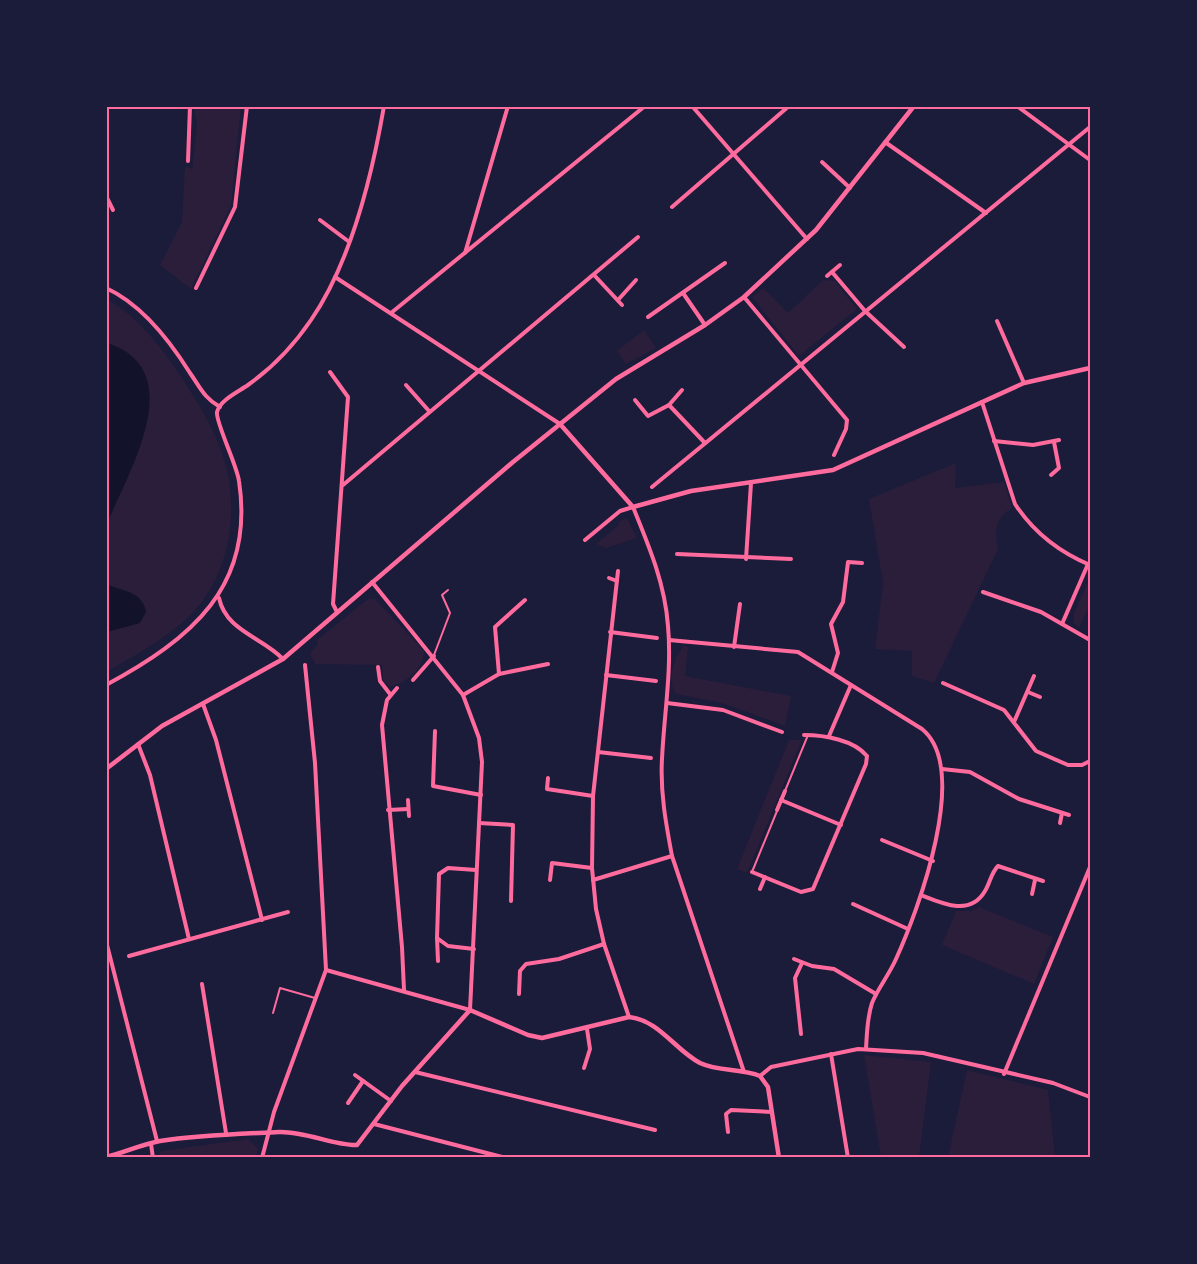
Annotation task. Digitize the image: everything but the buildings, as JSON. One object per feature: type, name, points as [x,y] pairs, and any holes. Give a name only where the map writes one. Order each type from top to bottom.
[{"type":"street","points":[[188,161],[190,106]]},
{"type":"street","points":[[196,288],[235,207],[247,106]]},
{"type":"street","points":[[106,685],[183,636],[219,597],[232,562],[241,511],[239,480],[231,449],[218,421],[220,407],[265,371],[288,349],[312,319],[335,277],[373,160],[384,106]]},
{"type":"street","points":[[465,253],[508,106]]},
{"type":"street","points":[[391,313],[645,106]]},
{"type":"street","points":[[692,106],[807,239]]},
{"type":"street","points":[[672,207],[789,106]]},
{"type":"street","points":[[106,769],[138,743],[283,659],[616,379],[705,325],[744,297],[807,239],[914,106]]},
{"type":"street","points":[[1017,106],[1090,160]]},
{"type":"street","points":[[652,487],[1090,127]]},
{"type":"street","points":[[885,142],[986,213]]},
{"type":"street","points":[[822,162],[850,188]]},
{"type":"street","points":[[106,196],[113,210]]},
{"type":"street","points":[[320,220],[348,241]]},
{"type":"street","points":[[343,485],[638,237]]},
{"type":"street","points":[[648,317],[725,263]]},
{"type":"street","points":[[827,276],[840,265]]},
{"type":"street","points":[[832,272],[865,311],[904,347]]},
{"type":"street","points":[[593,274],[622,304]]},
{"type":"street","points":[[335,277],[560,424],[633,507],[661,582],[669,640],[662,777],[672,855],[744,1072]]},
{"type":"street","points":[[618,300],[636,280]]},
{"type":"street","points":[[106,288],[138,309],[190,372],[205,397],[220,407]]},
{"type":"street","points":[[683,293],[705,325]]},
{"type":"street","points":[[744,297],[847,420],[846,429],[834,455]]},
{"type":"street","points":[[997,321],[1024,383]]},
{"type":"street","points":[[585,540],[620,511],[677,493],[833,470],[1024,383],[1090,368]]},
{"type":"street","points":[[330,372],[348,397],[333,604],[337,612]]},
{"type":"street","points":[[406,385],[429,411]]},
{"type":"street","points":[[635,400],[648,416],[669,405],[682,390]]},
{"type":"street","points":[[982,402],[990,419],[994,441],[1016,504],[1024,518],[1053,545],[1089,565],[1062,624]]},
{"type":"street","points":[[669,405],[705,443]]},
{"type":"street","points":[[994,441],[1033,445],[1057,441],[1059,468],[1052,475]]},
{"type":"street","points":[[746,559],[751,483]]},
{"type":"street","points":[[677,554],[791,560]]},
{"type":"street","points":[[832,672],[838,653],[831,624],[843,602],[848,562],[862,563]]},
{"type":"street","points":[[618,571],[593,796],[592,868],[604,944],[629,1017]]},
{"type":"street","points":[[609,578],[617,581]]},
{"type":"street","points":[[106,1157],[157,1142],[225,1133],[305,1134],[353,1145],[360,1142],[415,1072],[470,1010],[481,795],[479,738],[463,695],[372,582]]},
{"type":"street","points":[[983,592],[1041,612],[1090,640]]},
{"type":"street","points":[[219,597],[221,606],[239,630],[274,650],[283,659]]},
{"type":"street","points":[[499,674],[495,627],[525,600]]},
{"type":"street","points":[[734,646],[740,604]]},
{"type":"street","points":[[610,632],[657,638]]},
{"type":"street","points":[[669,640],[798,652],[928,734],[937,747],[942,769],[933,861],[896,961],[876,994],[868,1019],[866,1049]]},
{"type":"street","points":[[413,680],[434,657]]},
{"type":"street","points":[[463,695],[499,674],[548,664]]},
{"type":"street","points":[[262,1158],[267,1135],[326,970],[315,763],[305,665]]},
{"type":"street","points":[[378,667],[380,681],[390,694]]},
{"type":"street","points":[[606,675],[656,681]]},
{"type":"street","points":[[1014,722],[1034,676]]},
{"type":"street","points":[[943,683],[1004,710],[1032,748],[1043,754],[1075,766],[1090,761]]},
{"type":"street","points":[[829,736],[851,685]]},
{"type":"street","points":[[397,688],[390,694],[383,710],[382,725],[404,991]]},
{"type":"street","points":[[1028,692],[1040,697]]},
{"type":"street","points":[[667,703],[723,710],[782,732]]},
{"type":"street","points":[[203,704],[216,740],[262,920]]},
{"type":"street","points":[[435,730],[433,786],[481,795]]},
{"type":"street","points":[[752,872],[801,892],[810,892],[817,884],[866,764],[867,756],[861,750],[829,736],[806,735]]},
{"type":"street","points":[[138,743],[150,775],[189,939]]},
{"type":"street","points":[[598,752],[651,758]]},
{"type":"street","points":[[942,769],[970,772],[1020,799],[1069,815]]},
{"type":"street","points":[[548,778],[547,789],[593,796]]},
{"type":"street","points":[[777,810],[785,791]]},
{"type":"street","points":[[408,800],[410,816]]},
{"type":"street","points":[[781,800],[841,825]]},
{"type":"street","points":[[388,810],[408,809]]},
{"type":"street","points":[[1060,823],[1062,813]]},
{"type":"street","points":[[479,823],[513,825],[511,901]]},
{"type":"street","points":[[882,840],[933,861]]},
{"type":"street","points":[[593,880],[672,855]]},
{"type":"street","points":[[550,880],[552,863],[592,868]]},
{"type":"street","points":[[921,895],[955,906],[969,904],[985,891],[998,866],[1043,881]]},
{"type":"street","points":[[1004,1074],[1090,867]]},
{"type":"street","points":[[438,961],[439,874],[448,868],[476,870]]},
{"type":"street","points":[[760,890],[765,877]]},
{"type":"street","points":[[1032,894],[1035,880]]},
{"type":"street","points":[[853,904],[908,929]]},
{"type":"street","points":[[129,956],[288,912]]},
{"type":"street","points":[[437,938],[448,946],[474,949]]},
{"type":"street","points":[[106,940],[157,1142]]},
{"type":"street","points":[[519,994],[520,971],[526,964],[559,959],[604,944]]},
{"type":"street","points":[[794,959],[802,963],[834,969],[876,994]]},
{"type":"street","points":[[801,1034],[795,978],[802,963]]},
{"type":"street","points":[[326,970],[470,1010],[534,1037],[556,1037],[629,1017],[652,1025],[699,1062],[729,1071],[760,1076],[768,1087],[779,1158]]},
{"type":"street","points":[[202,984],[225,1133]]},
{"type":"street","points":[[585,1068],[590,1048],[587,1029]]},
{"type":"street","points":[[760,1076],[771,1067],[866,1049],[923,1053],[1004,1074],[1053,1083],[1090,1097]]},
{"type":"street","points":[[831,1054],[848,1158]]},
{"type":"street","points":[[415,1072],[655,1130]]},
{"type":"street","points":[[355,1075],[391,1101]]},
{"type":"street","points":[[348,1103],[363,1081]]},
{"type":"street","points":[[728,1132],[726,1114],[731,1110],[772,1112]]},
{"type":"street","points":[[374,1124],[506,1158]]},
{"type":"street","points":[[151,1144],[153,1158]]},
{"type":"lane","points":[[434,657],[450,613],[442,595],[448,590]]},
{"type":"lane","points":[[785,791],[806,735]]},
{"type":"lane","points":[[752,872],[777,810]]},
{"type":"lane","points":[[273,1013],[280,988],[315,998]]},
{"type":"shaded area","points":[[194,107],[241,107],[231,206],[191,289],[160,265],[182,222],[185,166],[192,169],[197,125]]},
{"type":"shaded area","points":[[823,280],[835,281],[857,309],[799,356],[752,297],[763,288],[788,313]]},
{"type":"shaded area","points":[[106,299],[142,326],[173,365],[201,409],[219,445],[226,468],[231,515],[222,563],[213,585],[200,605],[165,636],[107,672]]},
{"type":"shaded area","points":[[644,330],[656,348],[626,364],[617,351]]},
{"type":"shaded area","points":[[107,343],[132,356],[146,376],[150,399],[146,425],[138,452],[107,524]]},
{"type":"shaded area","points":[[956,463],[955,488],[1004,482],[1012,508],[999,521],[996,531],[998,549],[934,683],[912,676],[912,651],[875,649],[883,583],[869,499]]},
{"type":"shaded area","points":[[627,518],[637,538],[606,548],[596,544],[619,525],[620,521]]},
{"type":"shaded area","points":[[1090,578],[1090,604],[1079,628],[1074,623],[1074,613]]},
{"type":"shaded area","points":[[106,584],[131,593],[141,600],[146,612],[140,623],[107,632]]},
{"type":"shaded area","points":[[368,599],[375,599],[424,651],[418,669],[402,682],[390,687],[383,680],[382,665],[315,664],[310,653],[318,644],[317,640]]},
{"type":"shaded area","points":[[684,646],[688,647],[685,676],[791,696],[785,726],[722,703],[676,694],[672,682],[672,669]]},
{"type":"shaded area","points":[[789,740],[802,740],[747,873],[737,869]]},
{"type":"shaded area","points":[[979,907],[1053,937],[1034,984],[942,945],[956,911],[971,911]]},
{"type":"shaded area","points":[[864,1055],[931,1062],[919,1157],[881,1157]]},
{"type":"shaded area","points":[[967,1070],[1048,1090],[1055,1157],[948,1157]]},
{"type":"shaded area","points":[[248,1139],[258,1148],[256,1157],[159,1157],[161,1151]]}]
